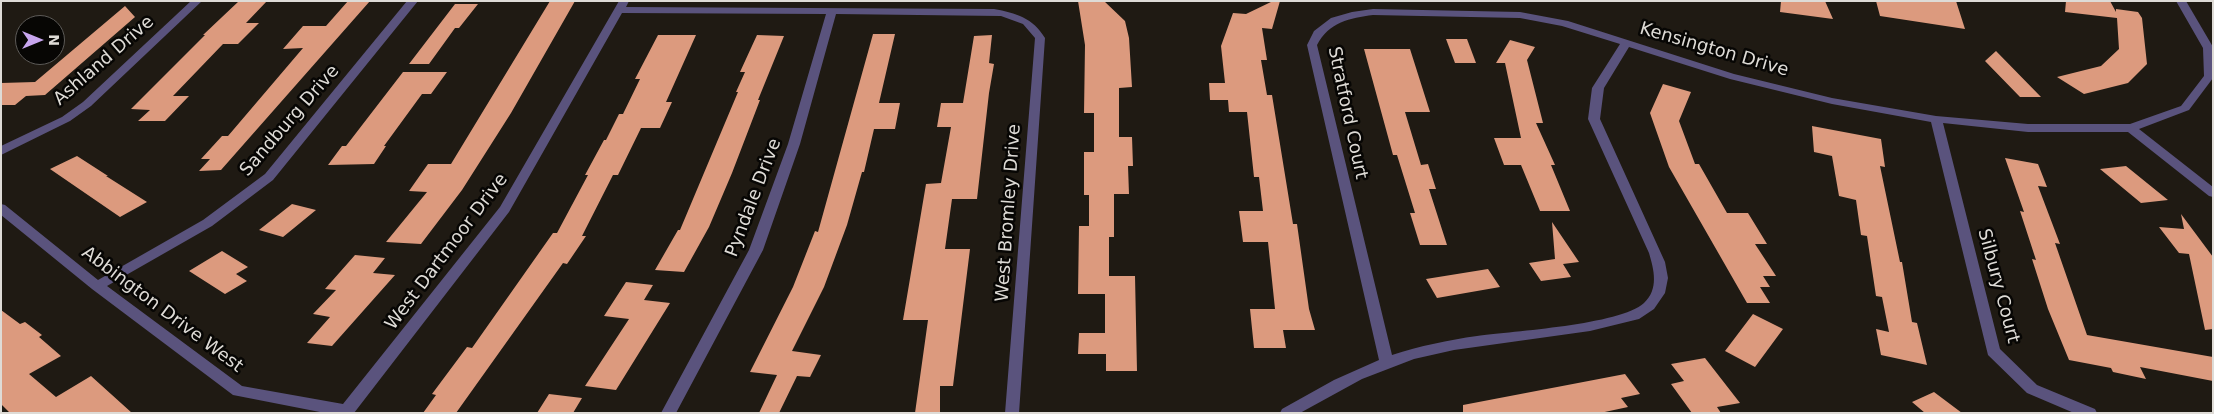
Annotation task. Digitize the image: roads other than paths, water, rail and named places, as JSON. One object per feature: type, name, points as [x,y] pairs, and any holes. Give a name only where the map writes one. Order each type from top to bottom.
[{"type":"street","name":"Ashland Drive","points":[[1,151],[60,123],[87,104],[197,1]]},
{"type":"street","name":"Sandburg Drive","points":[[97,286],[215,220],[243,200],[269,177],[413,1]]},
{"type":"street","name":"Kensington Drive","points":[[1287,413],[1333,386],[1387,364],[1431,349],[1596,325],[1639,314],[1652,302],[1661,289],[1662,271],[1656,253],[1594,119],[1598,88],[1626,44],[1758,83],[1832,100],[1936,119],[2028,128],[2131,128],[2185,108],[2210,76],[2208,48],[2181,1]]},
{"type":"street","points":[[622,6],[832,11]]},
{"type":"street","name":"West Dartmoor Drive","points":[[346,412],[505,209],[622,6]]},
{"type":"street","name":"West Bromley Drive","points":[[832,11],[994,12],[1013,15],[1027,21],[1036,29],[1040,38],[1012,413]]},
{"type":"street","name":"Pyndale Drive","points":[[668,413],[756,250],[794,144],[832,11]]},
{"type":"street","name":"Stratford Court","points":[[1387,364],[1314,59],[1312,45],[1318,33],[1335,20],[1373,12],[1520,15],[1564,23],[1626,44]]},
{"type":"street","name":"Silbury Court","points":[[1936,119],[1992,351],[2032,389],[2090,413]]},
{"type":"street","points":[[2131,128],[2213,192]]},
{"type":"street","name":"Abbington Drive West","points":[[1,208],[97,286],[238,391],[346,412]]}]
